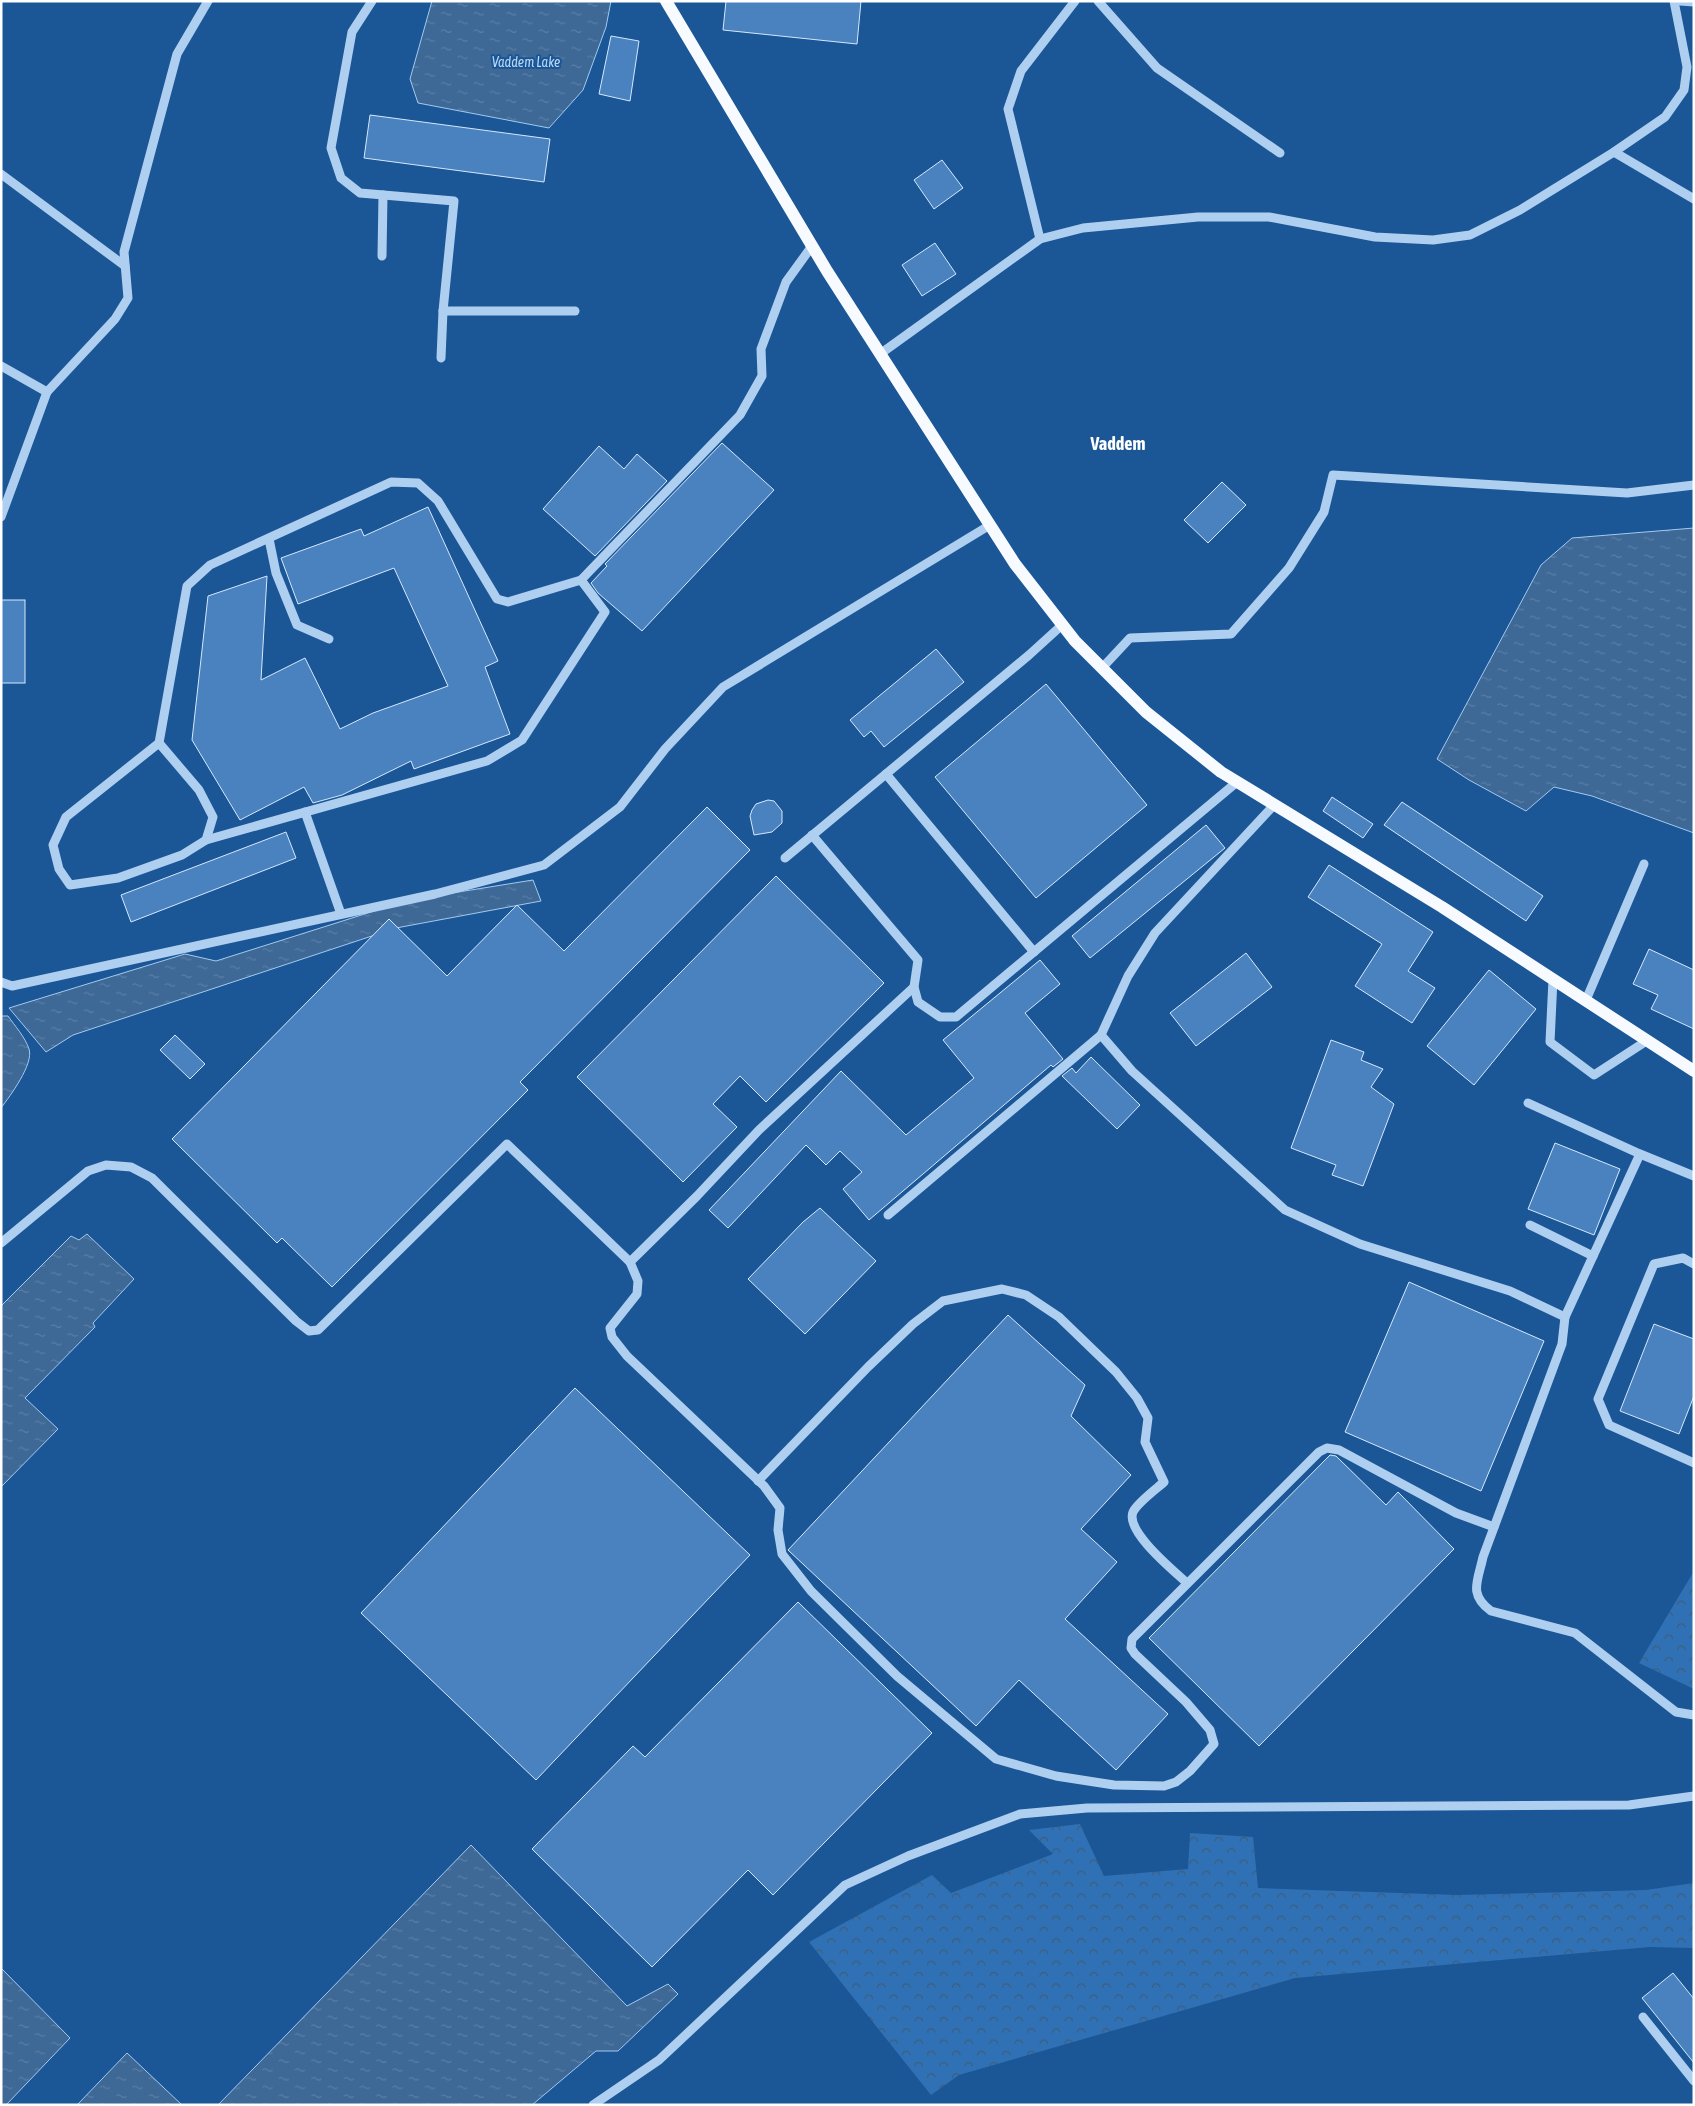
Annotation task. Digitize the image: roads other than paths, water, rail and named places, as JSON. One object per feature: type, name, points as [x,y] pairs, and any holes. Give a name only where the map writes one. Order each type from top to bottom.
[{"type":"main road","points":[[666,1],[812,246],[880,354],[1015,564],[1075,641],[1146,712],[1221,772],[1442,907],[1694,1071]]},
{"type":"street","points":[[1,517],[47,392],[115,319],[128,298],[124,252],[177,54],[208,1]]},
{"type":"street","points":[[372,1],[352,32],[331,148],[341,178],[360,193],[454,201],[443,311],[441,358]]},
{"type":"street","points":[[1040,239],[1008,109],[1021,71],[1075,1]]},
{"type":"street","points":[[1098,1],[1157,68],[1280,153]]},
{"type":"street","points":[[880,354],[1040,239],[1083,228],[1198,217],[1269,217],[1375,237],[1433,240],[1470,235],[1520,210],[1614,152],[1665,116],[1684,90],[1687,67],[1674,1]]},
{"type":"street","points":[[1680,1],[1694,2]]},
{"type":"street","points":[[1614,152],[1694,199]]},
{"type":"street","points":[[1,174],[125,266]]},
{"type":"street","points":[[382,256],[383,195]]},
{"type":"street","points":[[581,580],[605,612],[522,740],[487,761],[206,840],[182,855],[118,878],[70,886],[60,869],[53,845],[66,817],[159,743],[187,586],[210,565],[391,482],[418,483],[438,501],[497,599],[508,602],[581,580],[740,415],[762,376],[761,348],[786,282],[812,246]]},
{"type":"street","points":[[443,311],[575,311]]},
{"type":"street","points":[[1,366],[47,392]]},
{"type":"street","points":[[1102,668],[1130,638],[1231,634],[1290,568],[1324,512],[1333,475],[1627,493],[1694,485]]},
{"type":"street","points":[[1,982],[12,986],[435,894],[544,865],[620,807],[665,749],[723,687],[990,525]]},
{"type":"street","points":[[269,539],[276,573],[297,625],[329,639]]},
{"type":"street","points":[[785,858],[1029,656],[1062,625]]},
{"type":"street","points":[[159,743],[199,790],[214,817],[206,840]]},
{"type":"street","points":[[886,774],[1034,952]]},
{"type":"street","points":[[812,836],[918,960],[914,987],[918,1002],[940,1017],[956,1017],[1236,782]]},
{"type":"street","points":[[888,1215],[1101,1035],[1128,976],[1155,933],[1274,805]]},
{"type":"street","points":[[305,812],[341,914]]},
{"type":"street","points":[[1586,1000],[1644,864]]},
{"type":"street","points":[[1554,979],[1550,1042],[1594,1075],[1648,1040]]},
{"type":"street","points":[[630,1262],[760,1130],[914,987]]},
{"type":"street","points":[[1101,1035],[1132,1071],[1284,1210],[1360,1244],[1510,1290],[1565,1317]]},
{"type":"street","points":[[1528,1102],[1640,1154],[1694,1176]]},
{"type":"street","points":[[1,1243],[88,1171],[106,1165],[131,1167],[152,1178],[296,1321],[309,1331],[318,1330],[507,1144],[630,1262],[638,1281],[637,1294],[610,1328],[612,1337],[627,1356],[758,1481],[780,1508],[778,1530],[782,1554],[811,1591],[897,1676],[996,1759],[1056,1776],[1114,1785],[1164,1786],[1176,1782],[1190,1771],[1214,1744],[1210,1730],[1186,1702],[1131,1648],[1132,1639],[1319,1452],[1327,1448],[1339,1450],[1456,1513],[1494,1527]]},
{"type":"street","points":[[1640,1154],[1565,1317],[1562,1344],[1483,1557],[1476,1592],[1481,1603],[1491,1611],[1575,1633],[1676,1712],[1694,1715]]},
{"type":"street","points":[[1530,1225],[1593,1256]]},
{"type":"street","points":[[1694,1264],[1683,1258],[1654,1264],[1598,1399],[1609,1425],[1694,1462]]},
{"type":"street","points":[[758,1481],[868,1367],[913,1324],[943,1301],[1002,1289],[1026,1295],[1066,1322],[1116,1372],[1137,1398],[1148,1418],[1145,1442],[1164,1482],[1134,1510],[1131,1520],[1136,1532],[1187,1583]]},
{"type":"street","points":[[593,2105],[659,2060],[845,1885],[908,1856],[1020,1814],[1086,1808],[1629,1805],[1694,1796]]},
{"type":"street","points":[[1643,2017],[1694,2082]]},
{"type":"water","name":"Vaddem Lake","points":[[432,1],[611,1],[606,27],[583,90],[549,128],[418,103],[410,79]]},
{"type":"water","points":[[1694,528],[1694,833],[1592,796],[1554,787],[1526,811],[1469,780],[1437,759],[1541,565],[1572,538]]},
{"type":"water","points":[[533,880],[541,901],[396,928],[73,1035],[46,1052],[9,1008],[185,954],[216,961],[409,900]]},
{"type":"water","points":[[1,1016],[8,1016],[17,1028],[29,1049],[30,1055],[25,1071],[1,1108]]},
{"type":"water","points":[[87,1234],[134,1279],[93,1323],[95,1327],[25,1398],[58,1429],[1,1487],[1,1306],[71,1236],[79,1240]]},
{"type":"water","points":[[471,1845],[627,2006],[668,1984],[678,1994],[618,2051],[596,2051],[532,2105],[218,2105]]},
{"type":"water","points":[[1,1968],[70,2038],[6,2105],[1,2105]]},
{"type":"water","points":[[127,2053],[182,2105],[77,2105]]},
{"type":"district","name":"Vaddem","points":[[1118,444]]}]
